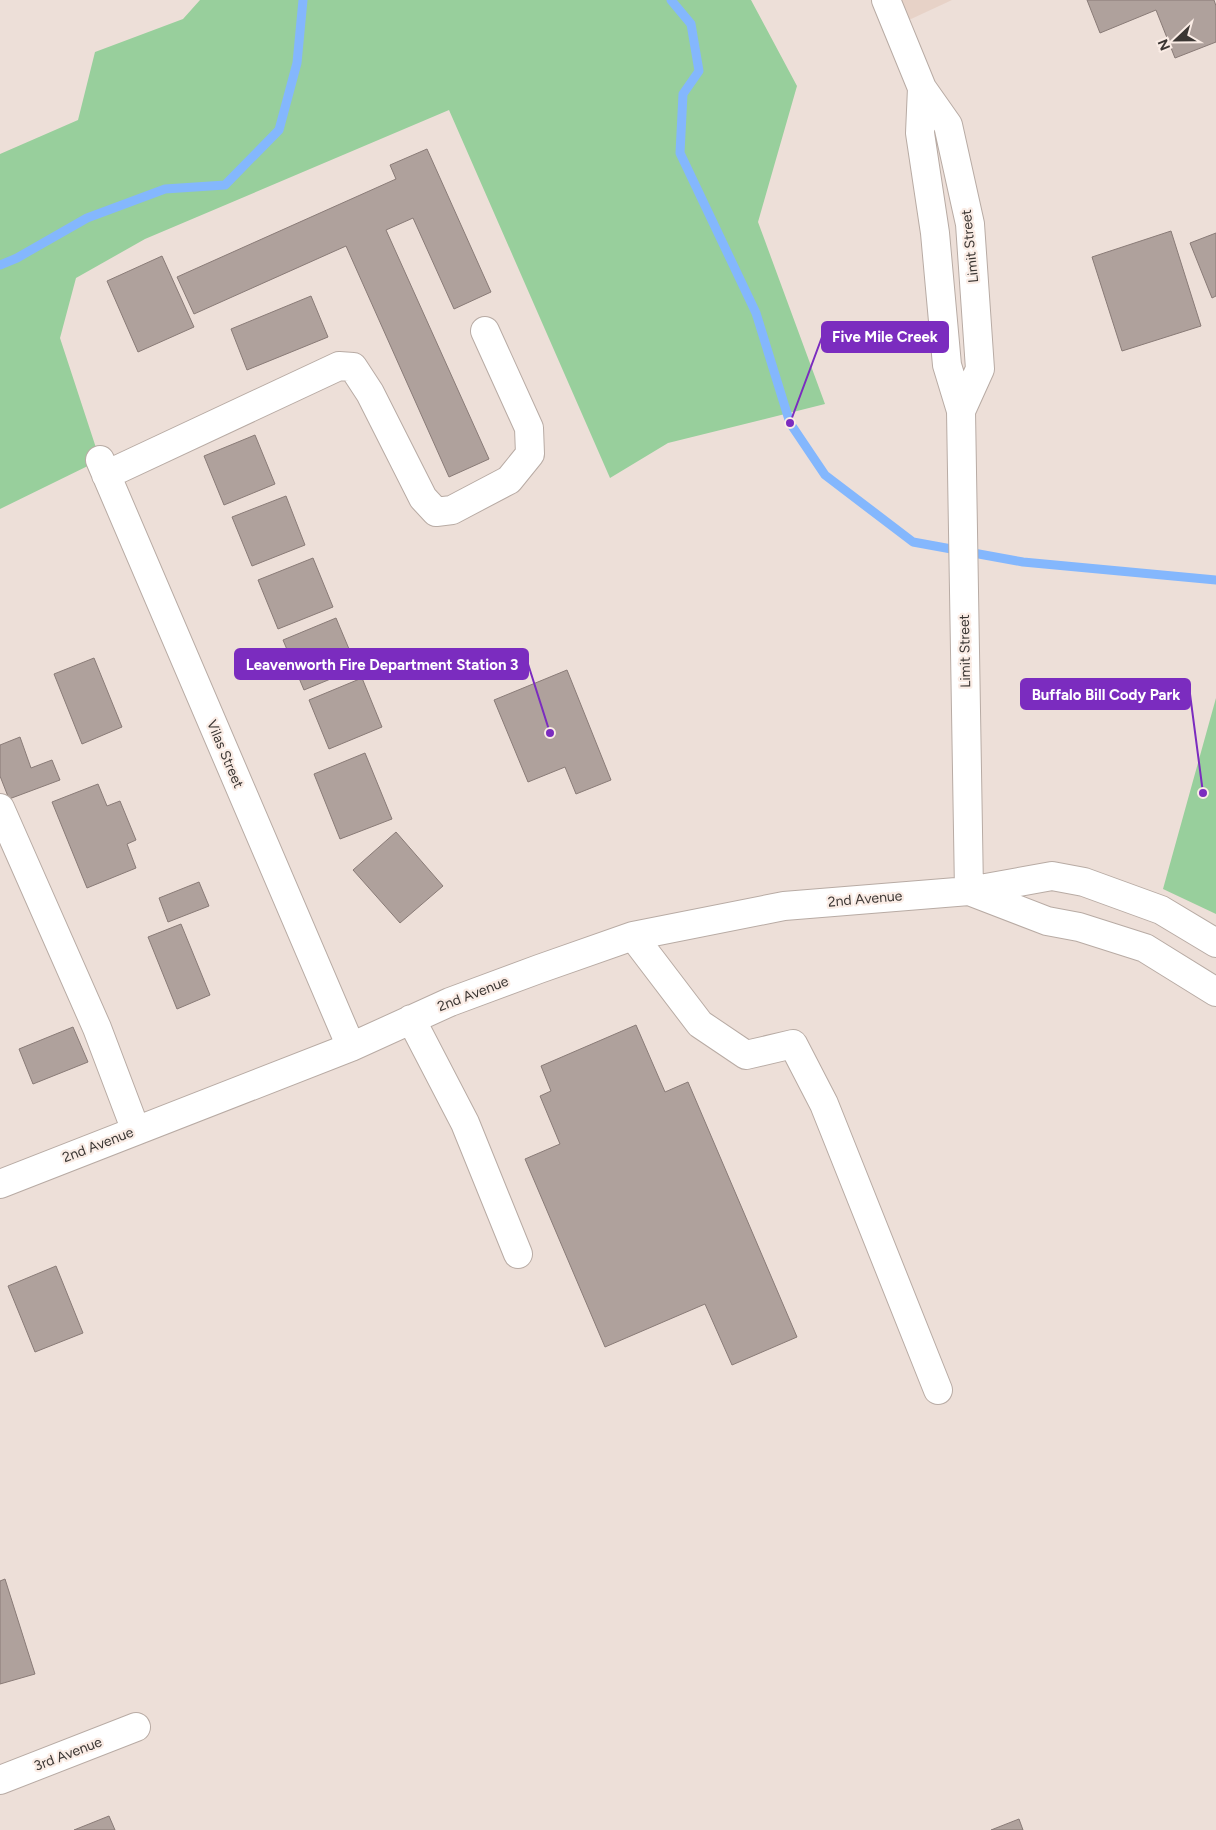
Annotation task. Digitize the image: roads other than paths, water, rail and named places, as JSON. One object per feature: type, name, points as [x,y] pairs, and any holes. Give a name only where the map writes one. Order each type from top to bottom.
[{"type":"street","name":"Limit Street","points":[[886,0],[922,88],[948,125],[970,224],[980,369],[961,411]]},
{"type":"street","name":"Limit Street","points":[[922,88],[920,133],[935,233],[947,364],[961,411],[969,891]]},
{"type":"street","name":"Vilas Street","points":[[350,1047],[103,468],[339,366],[353,367],[370,393],[423,498],[436,512],[452,510],[509,480],[530,454],[529,428],[485,331]]},
{"type":"street","points":[[0,808],[98,1028],[136,1130]]},
{"type":"street","points":[[969,891],[1052,876],[1084,882],[1161,910],[1216,943]]},
{"type":"street","name":"2nd Avenue","points":[[0,1184],[350,1047],[450,1002],[633,936],[784,906],[969,891]]},
{"type":"street","points":[[969,891],[1047,921],[1079,927],[1145,948],[1216,992]]},
{"type":"street","points":[[633,936],[700,1024],[746,1055],[793,1044],[824,1104],[938,1390]]},
{"type":"street","points":[[411,1019],[465,1122],[518,1254]]},
{"type":"street","name":"3rd Avenue","points":[[0,1780],[136,1727]]},
{"type":"waterway","points":[[0,265],[17,258],[87,218],[165,189],[225,185],[279,130],[297,63],[303,0]]},
{"type":"waterway","points":[[671,0],[691,24],[699,71],[683,94],[680,153],[756,313],[790,423],[825,475],[913,542],[1023,562],[1216,580]]},
{"type":"place","name":"Five Mile Creek","points":[[790,423]]},
{"type":"place","name":"Leavenworth Fire Department Station 3","points":[[550,733]]},
{"type":"place","name":"Buffalo Bill Cody Park","points":[[1203,793]]}]
